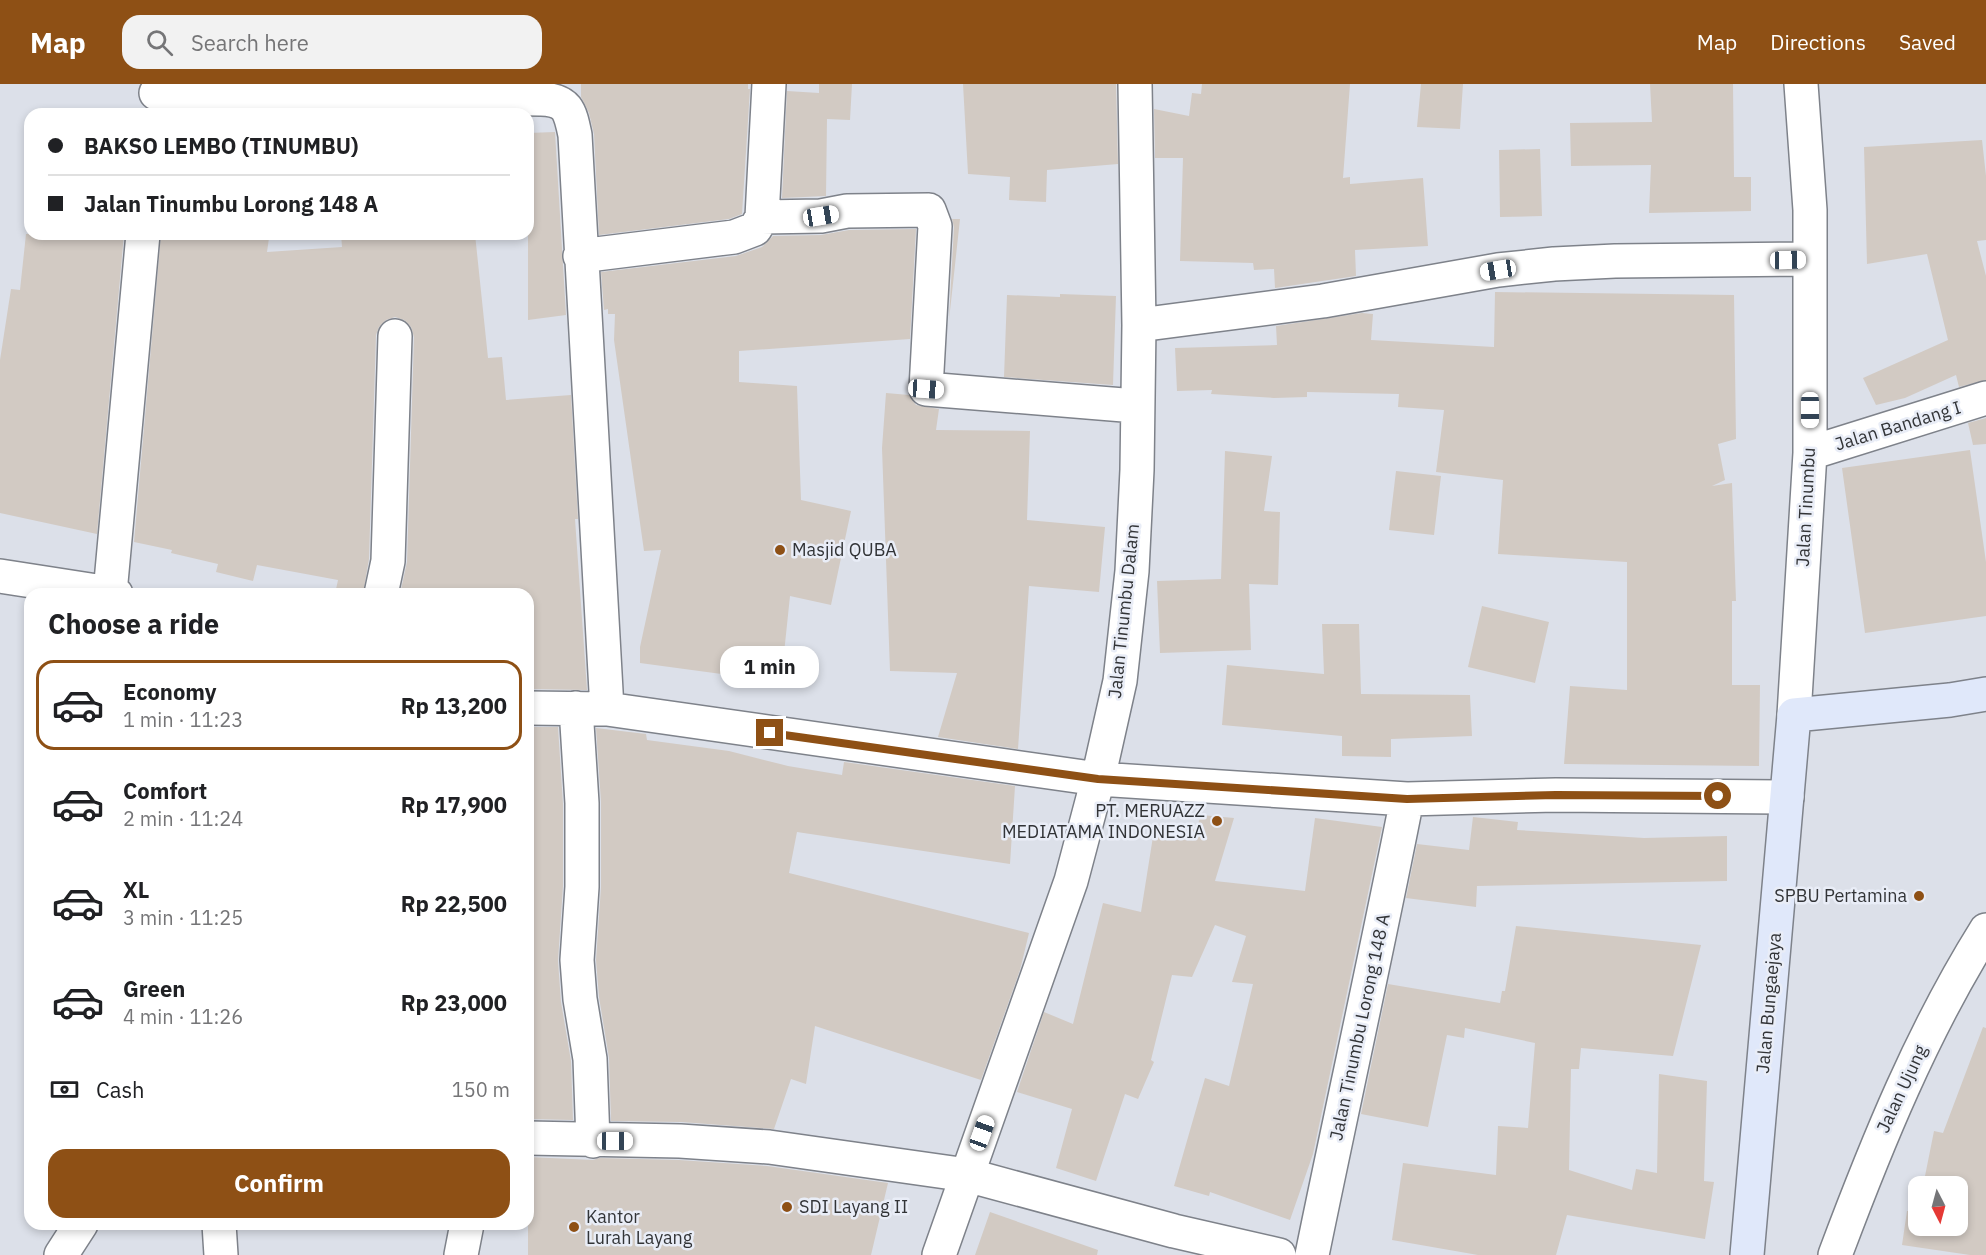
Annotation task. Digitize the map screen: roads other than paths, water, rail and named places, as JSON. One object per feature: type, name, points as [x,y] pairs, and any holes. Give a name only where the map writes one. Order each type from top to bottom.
[{"type":"main road","points":[[1794,715],[1950,700],[1986,694]]},
{"type":"main road","name":"Jalan Bungaejaya","points":[[1747,1255],[1794,715]]},
{"type":"street","points":[[580,256],[734,237],[755,229],[762,218],[769,84]]},
{"type":"street","name":"Jalan Tinumbu Dalam","points":[[939,1255],[1071,881],[1098,779],[1120,681],[1132,571],[1137,470],[1136,406],[1139,325],[1135,84]]},
{"type":"street","name":"Jalan Tinumbu","points":[[1794,715],[1810,453],[1810,210],[1802,84]]},
{"type":"street","points":[[156,97],[541,99],[560,102],[569,112],[574,135],[580,256],[592,709],[582,803],[582,887],[577,960],[580,999],[590,1059],[593,1141]]},
{"type":"street","points":[[762,218],[821,216],[847,211],[929,210],[935,226],[926,389],[1136,406]]},
{"type":"street","points":[[113,588],[142,240]]},
{"type":"street","points":[[1139,325],[1323,301],[1498,270],[1615,261],[1810,259]]},
{"type":"street","points":[[382,588],[388,561],[395,336]]},
{"type":"street","name":"Jalan Bandang I","points":[[1810,453],[1986,398]]},
{"type":"street","points":[[0,576],[80,588]]},
{"type":"street","points":[[534,708],[592,709],[1098,779],[1407,799],[1556,795],[1787,797]]},
{"type":"street","name":"Jalan Tinumbu Lorong 148 A","points":[[1312,1255],[1407,799]]},
{"type":"street","name":"Jalan Ujung","points":[[1835,1255],[1877,1144],[1918,1052],[1960,971],[1986,930]]},
{"type":"street","points":[[534,1138],[680,1141],[769,1147],[967,1175],[1174,1232],[1279,1255]]},
{"type":"street","points":[[61,1255],[77,1230]]},
{"type":"street","points":[[219,1230],[221,1255]]},
{"type":"street","points":[[461,1255],[466,1230]]},
{"type":"place","name":"Masjid QUBA","points":[[780,550]]},
{"type":"place","name":"PT. MERUAZZ MEDIATAMA INDONESIA","points":[[1217,821]]},
{"type":"place","name":"SPBU Pertamina","points":[[1919,896]]},
{"type":"place","name":"SDI Layang II","points":[[787,1207]]},
{"type":"place","name":"Kantor Lurah Layang","points":[[574,1227]]}]
